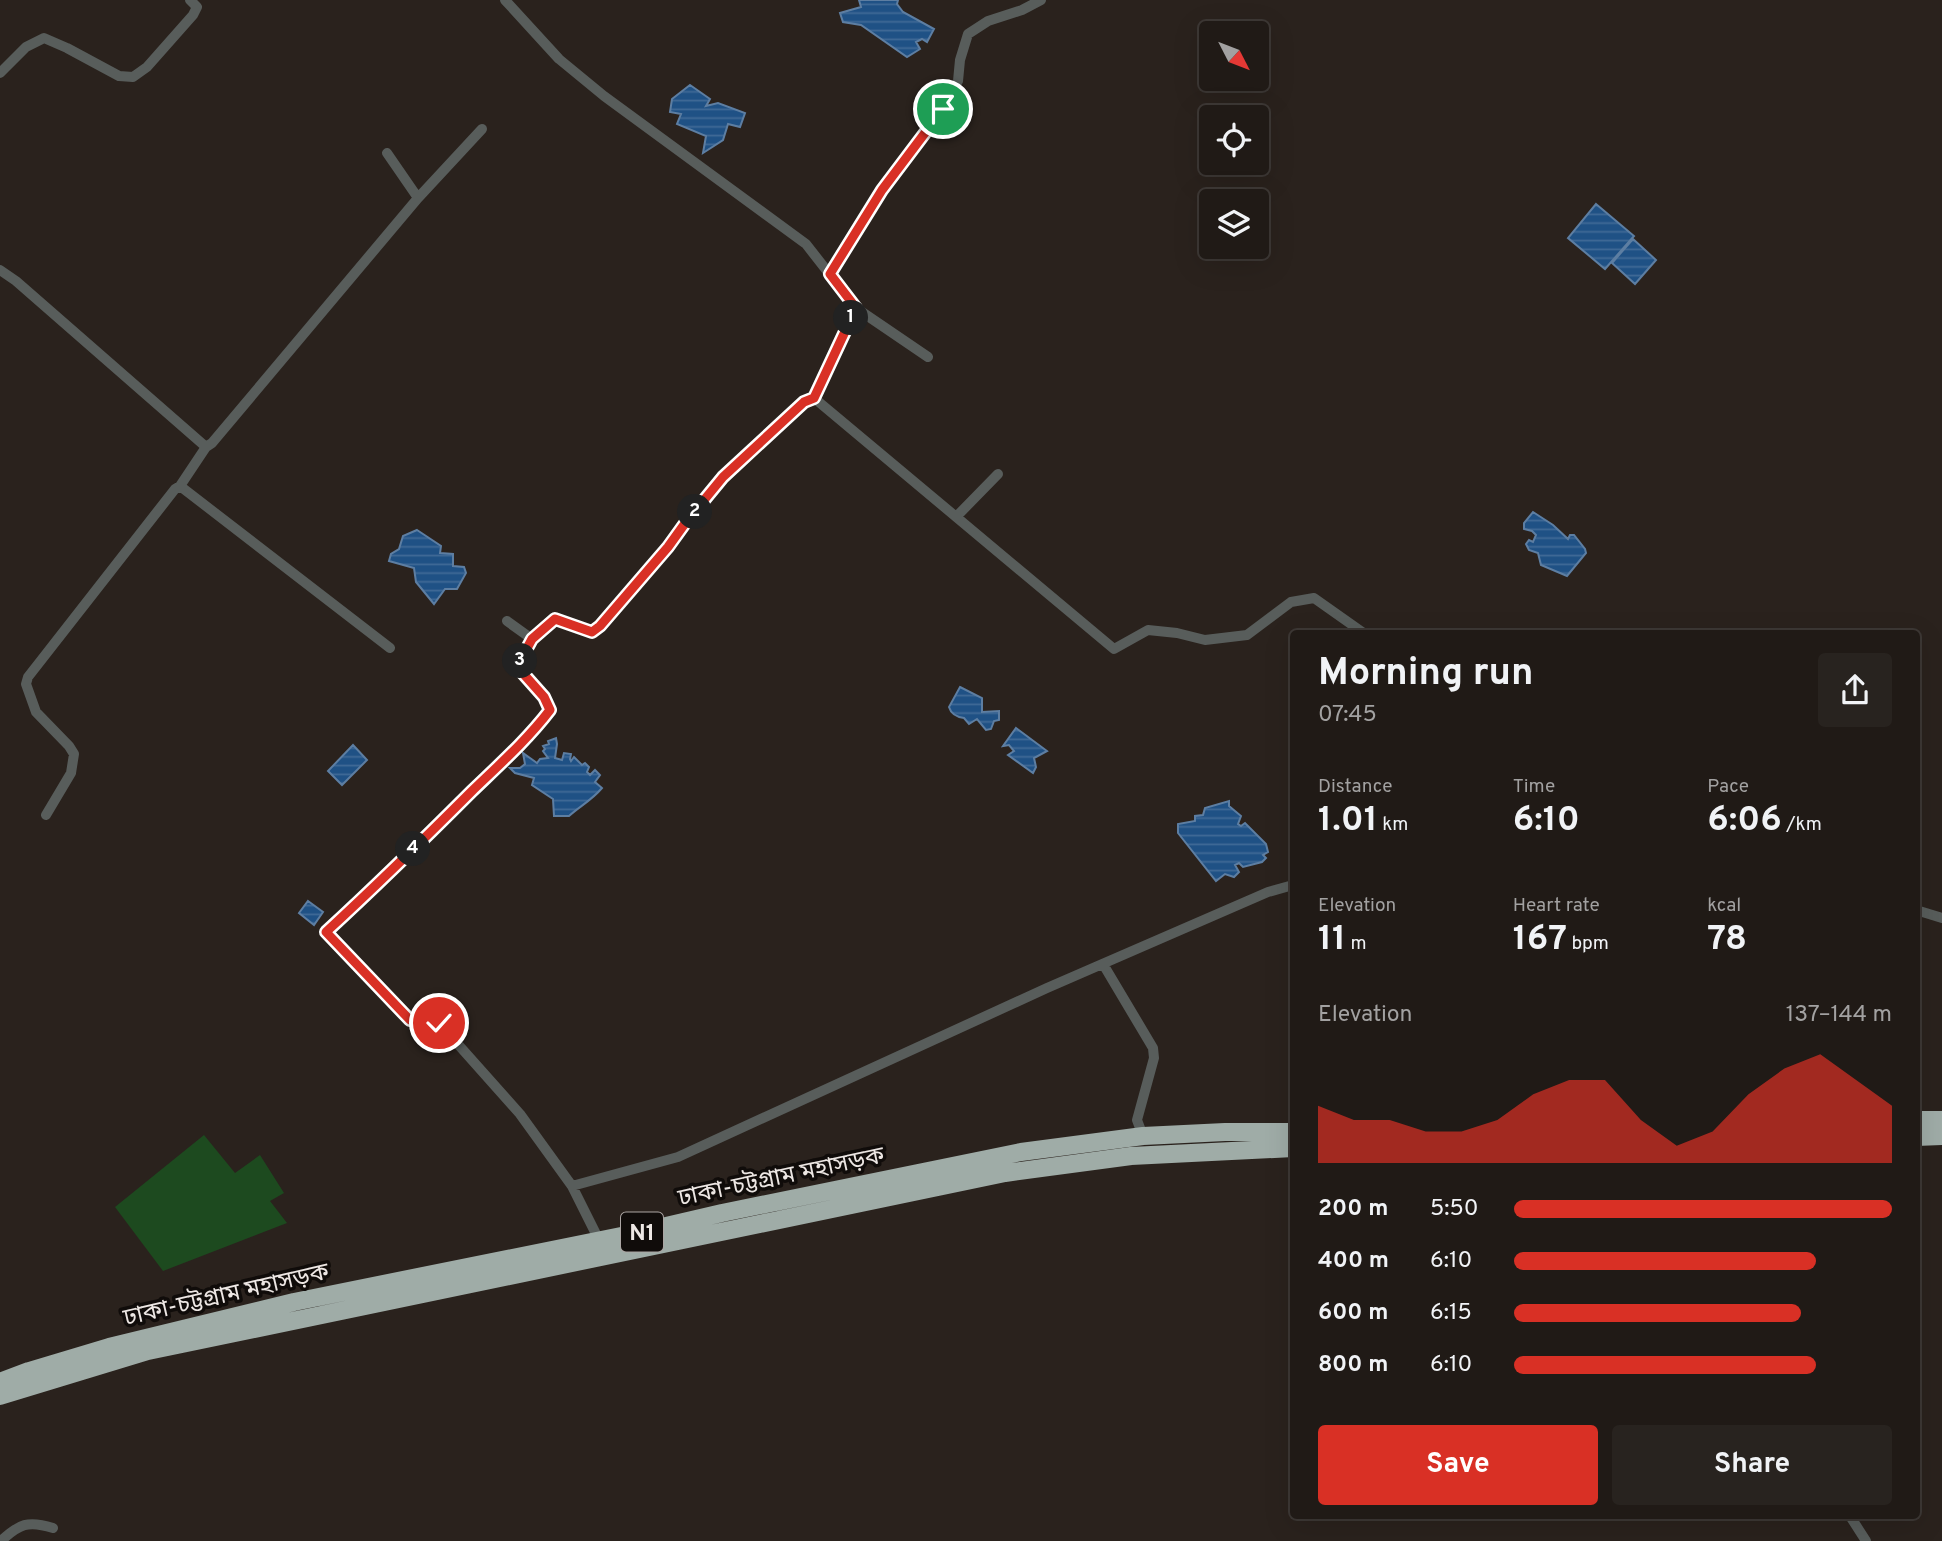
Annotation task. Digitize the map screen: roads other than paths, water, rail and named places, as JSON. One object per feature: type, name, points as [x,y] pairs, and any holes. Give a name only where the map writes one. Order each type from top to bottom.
[{"type":"highway","points":[[1920,1120],[1942,1120]]},
{"type":"highway","name":"ঢাকা-চট্টগ্রাম মহাসড়ক","points":[[0,1382],[109,1347],[294,1302],[1021,1152],[1143,1136],[1290,1132]]},
{"type":"highway","points":[[1920,1137],[1942,1136]]},
{"type":"highway","name":"ঢাকা-চট্টগ্রাম মহাসড়ক","points":[[0,1396],[148,1351],[1005,1173],[1131,1156],[1290,1148]]},
{"type":"street","points":[[0,73],[26,47],[44,38],[119,76],[133,76],[147,67],[193,15],[197,7],[190,0]]},
{"type":"street","points":[[505,0],[559,59],[604,96],[806,244],[856,308],[928,357]]},
{"type":"street","points":[[830,274],[882,190],[943,109],[958,81],[960,60],[968,34],[988,21],[1022,10],[1041,0]]},
{"type":"street","points":[[46,815],[71,773],[74,754],[36,712],[26,684],[28,677],[180,486],[206,447],[418,198],[482,130]]},
{"type":"street","points":[[387,153],[418,198]]},
{"type":"street","points":[[0,270],[206,447]]},
{"type":"street","points":[[598,1240],[572,1186],[520,1114],[439,1023],[410,1020],[326,932],[530,734],[550,710],[544,697],[520,670],[519,663],[532,639],[555,619],[592,632],[600,626],[668,547],[723,477],[804,402],[814,398],[856,308]]},
{"type":"street","points":[[814,398],[1114,649],[1148,630],[1205,640],[1247,635],[1291,602],[1314,598],[1359,630]]},
{"type":"street","points":[[956,517],[998,474]]},
{"type":"street","points":[[180,486],[390,648]]},
{"type":"street","points":[[507,621],[532,639]]},
{"type":"street","points":[[572,1186],[678,1157],[1102,964],[1268,892],[1290,886]]},
{"type":"street","points":[[1920,911],[1942,918]]},
{"type":"street","points":[[1102,964],[1153,1048],[1154,1058],[1138,1120],[1143,1136]]},
{"type":"street","points":[[1852,1519],[1866,1541]]},
{"type":"street","points":[[1,1541],[16,1528],[26,1524],[38,1523],[53,1528]]},
{"type":"water","points":[[859,0],[898,0],[897,4],[903,12],[934,29],[927,42],[922,39],[916,42],[920,49],[907,57],[861,25],[843,22],[840,13],[861,7]]},
{"type":"water","points":[[690,85],[710,99],[706,106],[718,103],[745,113],[740,127],[728,124],[723,140],[703,153],[706,136],[677,124],[681,114],[670,112],[672,99]]},
{"type":"water","points":[[1596,204],[1634,236],[1605,269],[1568,238]]},
{"type":"water","points":[[1633,239],[1656,260],[1635,284],[1612,263]]},
{"type":"water","points":[[1533,512],[1568,539],[1570,535],[1574,535],[1585,549],[1586,553],[1567,576],[1541,565],[1538,553],[1529,550],[1526,544],[1529,540],[1533,542],[1536,535],[1524,529],[1524,523]]},
{"type":"water","points":[[417,530],[441,546],[440,553],[453,554],[453,566],[464,567],[466,573],[457,589],[445,589],[434,604],[416,582],[414,568],[389,561],[391,554],[399,549],[403,536]]},
{"type":"water","points":[[960,687],[982,698],[982,712],[999,711],[999,720],[994,721],[991,729],[986,730],[977,719],[969,724],[964,718],[951,712],[949,707]]},
{"type":"water","points":[[1016,728],[1047,751],[1034,758],[1036,767],[1033,773],[1008,755],[1014,751],[1009,745],[1003,746]]},
{"type":"water","points":[[556,738],[555,758],[562,760],[564,753],[571,754],[571,761],[574,757],[582,765],[585,763],[589,767],[587,772],[590,775],[595,770],[600,775],[595,782],[602,788],[569,816],[554,816],[553,799],[532,785],[534,778],[515,773],[510,768],[520,768],[525,764],[523,753],[537,763],[540,759],[548,758],[543,746]]},
{"type":"water","points":[[353,745],[367,760],[342,785],[328,771]]},
{"type":"water","points":[[1229,801],[1229,806],[1241,816],[1238,824],[1241,826],[1245,823],[1266,844],[1268,852],[1263,855],[1266,858],[1262,862],[1243,867],[1239,863],[1235,865],[1239,872],[1234,877],[1225,874],[1216,881],[1178,833],[1178,824],[1195,821],[1195,816],[1203,815],[1205,808]]},
{"type":"water","points":[[308,901],[323,912],[314,925],[299,913]]}]
